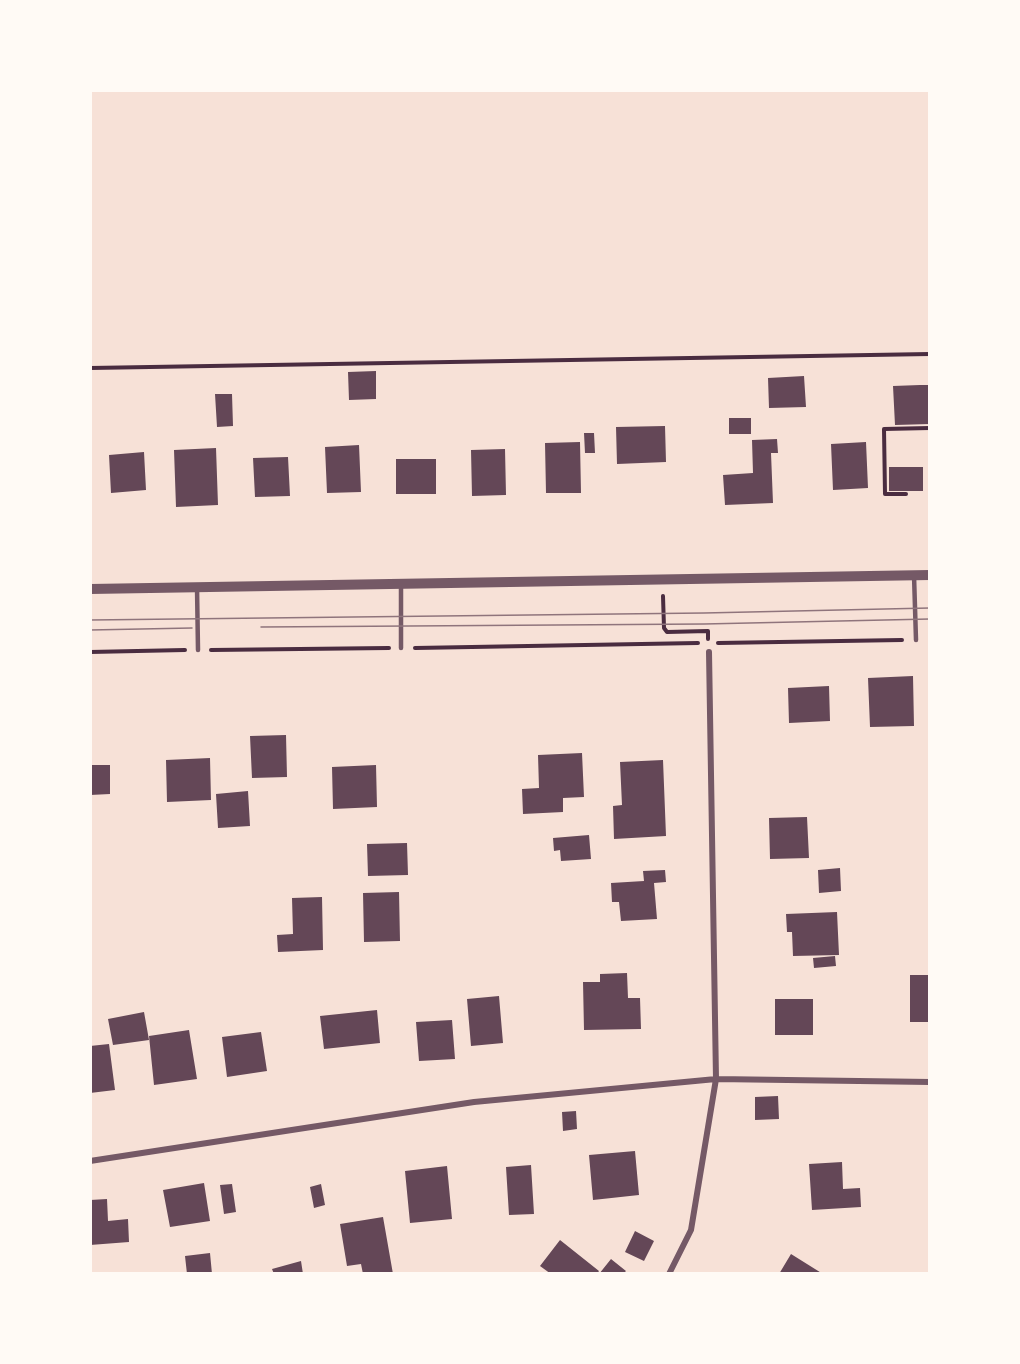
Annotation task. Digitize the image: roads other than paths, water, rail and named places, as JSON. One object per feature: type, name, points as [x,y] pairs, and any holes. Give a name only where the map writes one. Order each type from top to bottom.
[{"type":"street","points":[[90,589],[930,575]]},
{"type":"street","points":[[669,1274],[691,1230],[716,1079],[709,652]]},
{"type":"street","points":[[90,1161],[474,1102],[716,1079],[930,1082]]},
{"type":"lane","points":[[914,575],[916,640]]},
{"type":"lane","points":[[401,584],[401,648]]},
{"type":"lane","points":[[197,587],[198,650]]},
{"type":"tram line","points":[[90,620],[930,608]]},
{"type":"tram line","points":[[261,627],[704,624],[930,619]]},
{"type":"tram line","points":[[90,630],[192,628]]}]
